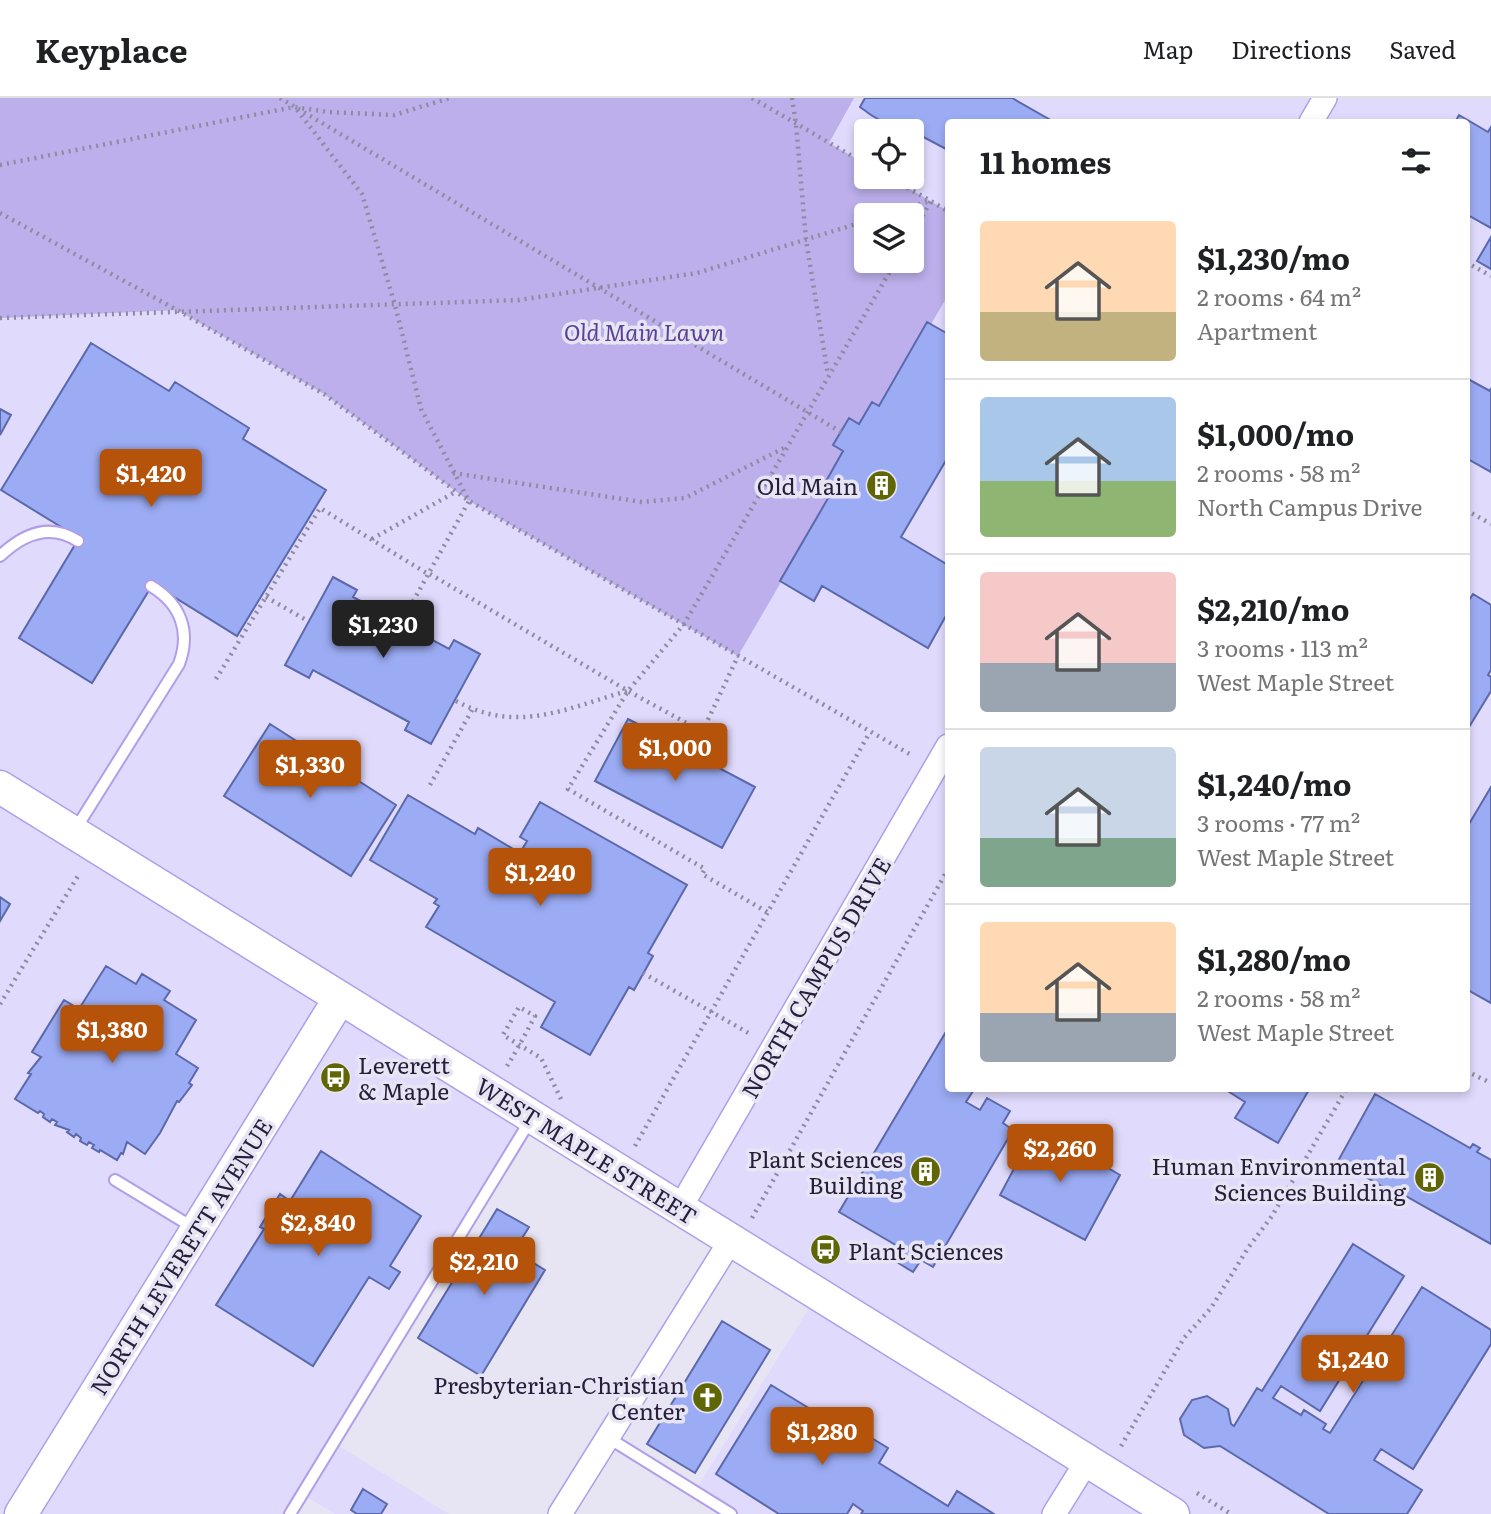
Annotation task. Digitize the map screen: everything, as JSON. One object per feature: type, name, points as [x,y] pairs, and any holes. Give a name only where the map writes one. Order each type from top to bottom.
[{"type":"street","points":[[1313,119],[1325,98]]},
{"type":"street","name":"NORTH CAMPUS DRIVE","points":[[680,1208],[945,751]]},
{"type":"street","name":"WEST MAPLE STREET","points":[[0,787],[680,1208],[741,1229],[1087,1461],[1173,1514]]},
{"type":"street","name":"NORTH LEVERETT AVENUE","points":[[20,1514],[340,998]]},
{"type":"street","points":[[560,1514],[741,1229]]},
{"type":"street","points":[[1054,1514],[1087,1461]]},
{"type":"lane","points":[[0,556],[24,537],[39,532],[56,532],[78,541]]},
{"type":"lane","points":[[73,832],[179,664],[184,650],[182,618],[163,594],[152,586]]},
{"type":"lane","points":[[290,1514],[533,1116]]},
{"type":"lane","points":[[115,1180],[196,1229]]},
{"type":"lane","points":[[607,1437],[732,1514]]},
{"type":"path","points":[[280,98],[841,432]]},
{"type":"path","points":[[0,165],[294,107],[394,115],[450,98]]},
{"type":"path","points":[[752,98],[854,157]]},
{"type":"path","points":[[792,98],[806,240],[828,376]]},
{"type":"path","points":[[294,107],[362,194],[395,305],[421,410],[469,501]]},
{"type":"path","points":[[910,189],[945,209]]},
{"type":"path","points":[[924,203],[931,201]]},
{"type":"path","points":[[924,213],[931,201]]},
{"type":"path","points":[[0,213],[324,394],[469,501],[935,769]]},
{"type":"path","points":[[0,318],[519,300],[698,273],[854,225]]},
{"type":"path","points":[[1470,264],[1491,276]]},
{"type":"path","points":[[767,912],[702,874],[705,869],[568,789],[628,691],[684,624],[889,273]]},
{"type":"path","points":[[453,473],[642,502],[685,498],[787,447]]},
{"type":"path","points":[[372,540],[457,491]]},
{"type":"path","points":[[401,623],[469,501]]},
{"type":"path","points":[[216,679],[320,508],[628,691],[703,732]]},
{"type":"path","points":[[1470,512],[1491,524]]},
{"type":"path","points":[[266,597],[308,621]]},
{"type":"path","points":[[696,745],[738,656]]},
{"type":"path","points":[[456,701],[486,715],[514,719],[542,715],[628,691]]},
{"type":"path","points":[[430,785],[472,710]]},
{"type":"path","points":[[635,1146],[870,732]]},
{"type":"path","points":[[741,1229],[945,874]]},
{"type":"path","points":[[0,1004],[78,876]]},
{"type":"path","points":[[643,973],[774,1048]]},
{"type":"path","points":[[507,1067],[519,1045],[535,1016],[519,1007],[503,1035],[519,1045],[541,1058],[562,1101]]},
{"type":"path","points":[[1470,1072],[1491,1083]]},
{"type":"path","points":[[1121,1446],[1184,1338],[1211,1308],[1248,1248],[1272,1216],[1345,1092]]},
{"type":"shaded area","points":[[0,98],[1491,98],[1491,1514],[731,1514],[695,1491],[818,1294],[533,1117],[334,1443],[449,1514],[335,1514],[302,1494],[290,1514],[0,1514]]},
{"type":"green space","name":"Old Main Lawn","points":[[0,98],[854,98],[829,143],[854,157],[854,189],[910,189],[945,209],[945,300],[738,656],[469,501],[324,394],[177,310],[0,318]]},
{"type":"building","points":[[865,98],[1012,98],[1049,119],[945,119],[945,148],[924,137],[924,119],[878,119],[860,107]]},
{"type":"building","points":[[1470,121],[1488,132],[1491,127],[1491,228],[1470,216]]},
{"type":"building","points":[[1491,237],[1491,269],[1477,261]]},
{"type":"building","name":"Old Main","points":[[927,322],[945,332],[945,462],[901,537],[945,563],[945,617],[928,648],[822,586],[814,601],[780,581],[834,488],[825,483],[843,451],[833,445],[849,418],[859,424],[872,402],[879,406]]},
{"type":"building","points":[[91,343],[169,391],[175,382],[249,428],[243,439],[326,490],[237,636],[153,584],[92,683],[19,638],[79,538],[1,490]]},
{"type":"building","points":[[1470,380],[1490,391],[1491,388],[1491,472],[1470,460]]},
{"type":"building","points":[[0,409],[11,415],[0,435]]},
{"type":"building","points":[[333,577],[357,590],[353,597],[449,649],[454,640],[480,654],[431,744],[405,730],[409,722],[313,670],[309,678],[285,665]]},
{"type":"building","points":[[1473,594],[1491,605],[1491,670],[1488,675],[1491,677],[1491,691],[1470,725],[1470,599]]},
{"type":"building","points":[[628,719],[680,746],[683,739],[708,752],[704,760],[755,787],[722,848],[595,781]]},
{"type":"building","points":[[270,724],[396,805],[351,876],[224,796]]},
{"type":"building","points":[[1491,787],[1491,1003],[1470,991],[1470,822]]},
{"type":"building","points":[[408,795],[475,834],[478,828],[520,853],[527,841],[520,837],[540,802],[687,885],[648,953],[653,956],[634,990],[629,987],[590,1055],[541,1027],[555,1002],[426,927],[439,906],[434,903],[437,899],[370,860]]},
{"type":"building","points":[[0,897],[10,904],[0,921]]},
{"type":"building","points":[[106,966],[136,984],[142,974],[170,991],[164,1000],[196,1020],[176,1054],[198,1068],[189,1083],[192,1085],[179,1102],[177,1101],[145,1154],[127,1142],[123,1154],[121,1153],[117,1160],[92,1148],[94,1145],[89,1142],[87,1145],[80,1141],[81,1138],[76,1134],[74,1137],[67,1132],[69,1130],[55,1125],[57,1122],[52,1119],[50,1122],[43,1117],[44,1114],[40,1111],[38,1113],[15,1099],[31,1074],[28,1073],[41,1057],[32,1052],[64,1000],[79,1009]]},
{"type":"building","name":"Plant Sciences Building","points":[[945,1033],[945,1092],[972,1092],[966,1102],[980,1110],[987,1098],[1010,1111],[1003,1123],[1013,1130],[933,1267],[921,1260],[913,1272],[887,1256],[894,1244],[839,1212]]},
{"type":"building","points":[[1229,1092],[1308,1092],[1278,1143],[1235,1118],[1245,1102]]},
{"type":"building","name":"Human Environmental Sciences Building","points":[[1375,1094],[1470,1148],[1473,1144],[1480,1148],[1477,1152],[1491,1160],[1491,1244],[1338,1161]]},
{"type":"building","points":[[1035,1129],[1061,1143],[1062,1141],[1120,1175],[1085,1240],[1000,1195]]},
{"type":"building","points":[[321,1151],[421,1216],[390,1266],[400,1272],[389,1289],[369,1277],[313,1366],[216,1305],[264,1229],[260,1227],[280,1194],[290,1201]]},
{"type":"building","points":[[497,1209],[529,1227],[514,1251],[545,1270],[481,1376],[418,1338]]},
{"type":"building","points":[[1353,1244],[1404,1276],[1320,1411],[1281,1386],[1273,1398],[1301,1415],[1304,1410],[1326,1424],[1323,1429],[1330,1433],[1422,1287],[1491,1330],[1491,1344],[1413,1469],[1381,1449],[1374,1460],[1422,1490],[1407,1514],[1329,1514],[1220,1446],[1204,1448],[1184,1435],[1180,1419],[1192,1400],[1207,1396],[1228,1409],[1231,1424],[1234,1426],[1257,1388],[1262,1391]]},
{"type":"building","name":"Presbyterian-Christian Center","points":[[722,1321],[770,1350],[695,1473],[647,1444]]},
{"type":"building","points":[[771,1385],[835,1424],[842,1420],[888,1448],[879,1463],[948,1506],[957,1491],[994,1514],[861,1514],[863,1511],[853,1504],[847,1514],[779,1514],[716,1474]]},
{"type":"building","points":[[363,1489],[387,1504],[381,1514],[357,1514],[351,1510]]},
{"type":"place","name":"Old Main","points":[[881,485]]},
{"type":"place","name":"Leverett & Maple","points":[[335,1077]]},
{"type":"place","name":"Plant Sciences Building","points":[[926,1171]]},
{"type":"place","name":"Human Environmental Sciences Building","points":[[1429,1178]]},
{"type":"place","name":"Plant Sciences","points":[[825,1250]]},
{"type":"place","name":"Presbyterian-Christian Center","points":[[708,1397]]}]
